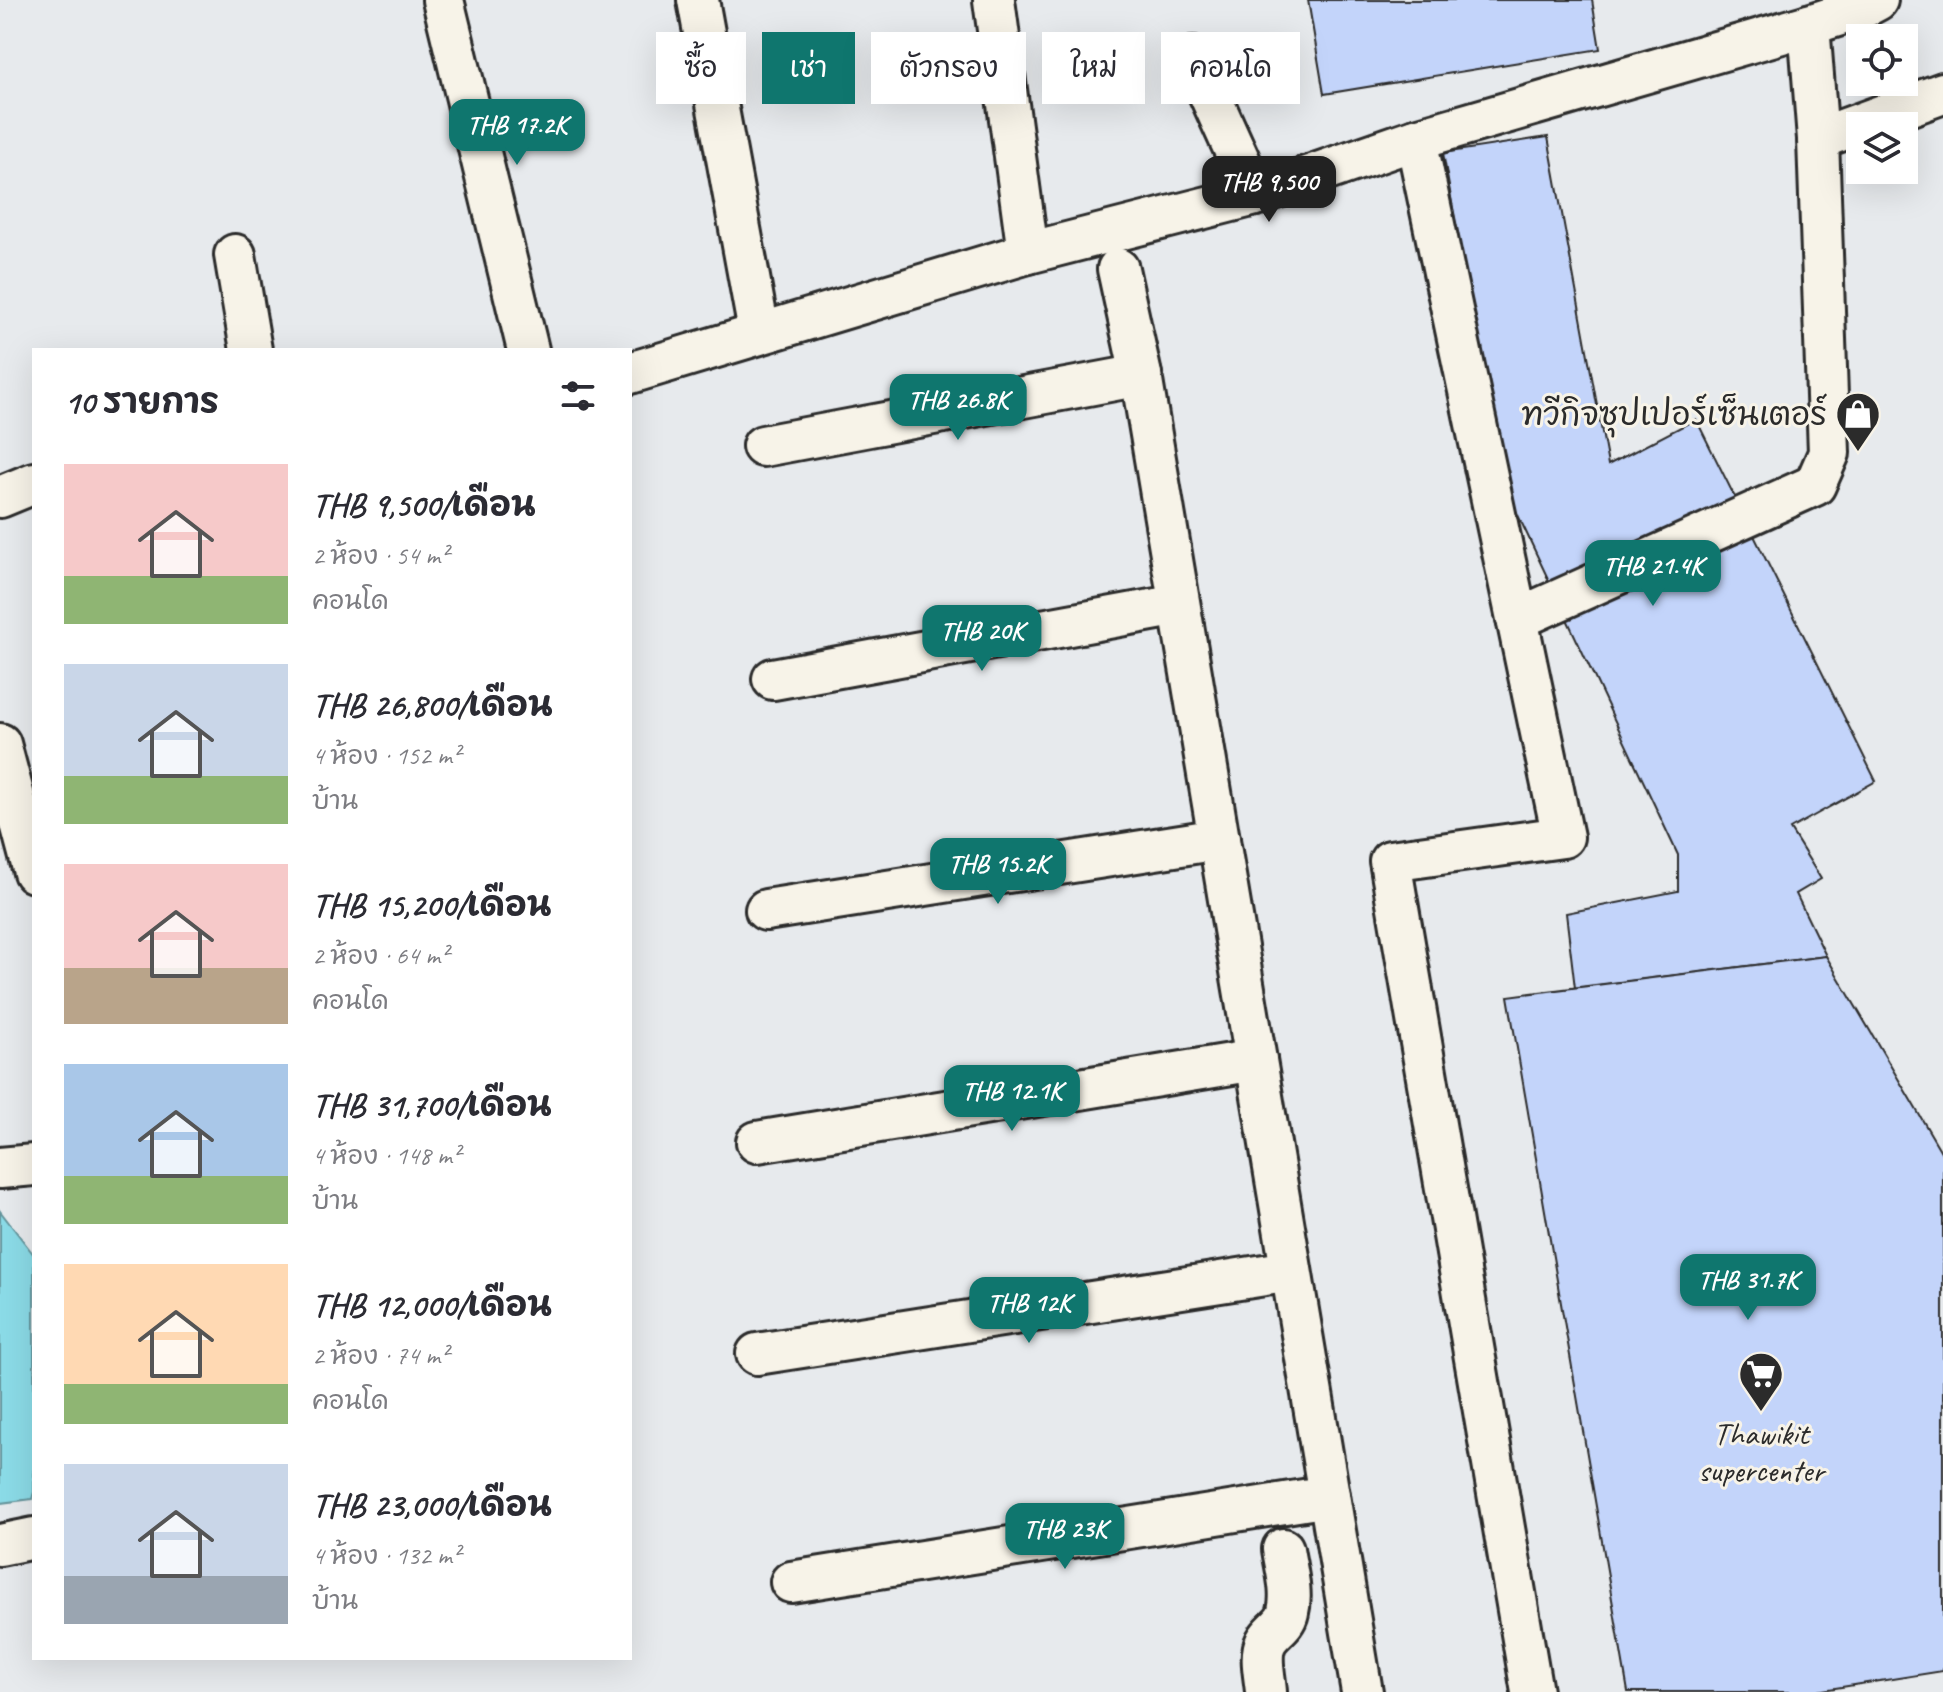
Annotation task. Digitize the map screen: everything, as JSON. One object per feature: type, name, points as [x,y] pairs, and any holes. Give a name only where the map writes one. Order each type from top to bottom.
[{"type":"street","points":[[443,0],[528,348]]},
{"type":"street","points":[[698,0],[759,332]]},
{"type":"street","points":[[994,0],[1028,253]]},
{"type":"street","points":[[632,372],[1028,253],[1255,195],[1416,139],[1809,25],[1877,0]]},
{"type":"street","points":[[1517,619],[1815,485],[1829,453],[1818,139],[1809,25]]},
{"type":"street","points":[[1818,139],[1943,93]]},
{"type":"street","points":[[1214,104],[1255,195]]},
{"type":"street","points":[[1416,139],[1563,837],[1390,861],[1532,1692]]},
{"type":"street","points":[[235,255],[251,348]]},
{"type":"street","points":[[1118,269],[1141,375],[1362,1692]]},
{"type":"street","points":[[763,446],[1141,375]]},
{"type":"street","points":[[0,497],[32,484]]},
{"type":"street","points":[[773,679],[1179,605]]},
{"type":"street","points":[[0,744],[32,864]]},
{"type":"street","points":[[766,910],[1219,839]]},
{"type":"street","points":[[757,1142],[1256,1060]]},
{"type":"street","points":[[0,1168],[32,1165]]},
{"type":"street","points":[[757,1354],[1291,1271]]},
{"type":"street","points":[[791,1582],[1329,1496]]},
{"type":"street","points":[[0,1545],[32,1538]]},
{"type":"street","points":[[1266,1692],[1263,1653],[1267,1639],[1285,1621],[1288,1612],[1290,1594],[1283,1549]]},
{"type":"water","points":[[0,1211],[32,1252],[32,1499],[0,1503]]},
{"type":"building","points":[[1308,0],[1592,0],[1600,49],[1324,94]]},
{"type":"building","points":[[1548,137],[1608,465],[1696,419],[1876,781],[1790,829],[1821,879],[1796,894],[1826,956],[1575,988],[1566,913],[1678,891],[1678,855],[1502,481],[1443,153]]},
{"type":"building","name":"Thawikit supercenter","points":[[1826,956],[1943,1155],[1943,1671],[1810,1692],[1628,1692],[1508,996]]},
{"type":"place","name":"ทวีกิจซุปเปอร์เซ็นเตอร์","points":[[1858,453]]},
{"type":"place","name":"Thawikit supercenter","points":[[1761,1413]]}]
